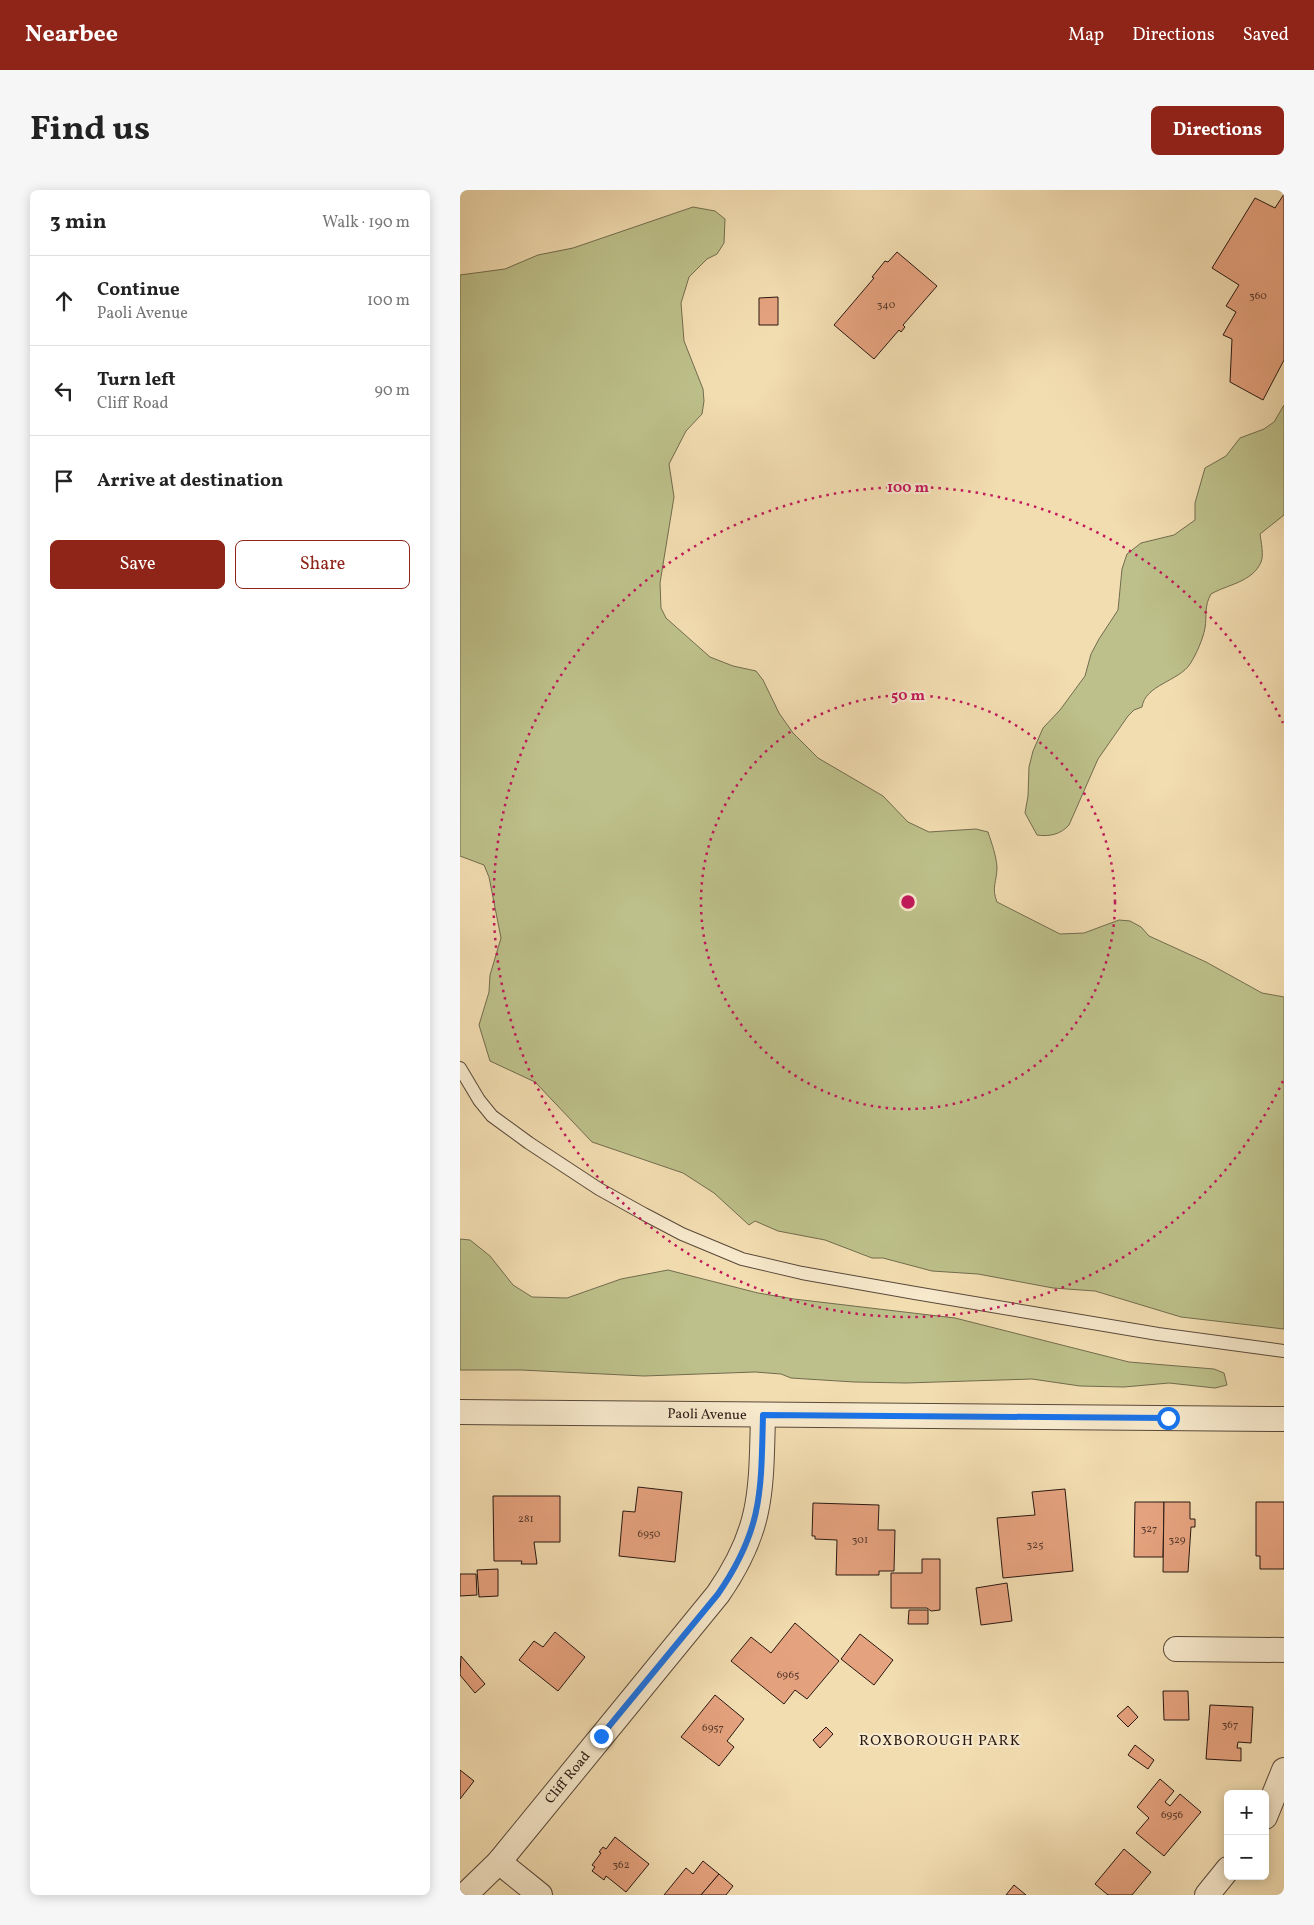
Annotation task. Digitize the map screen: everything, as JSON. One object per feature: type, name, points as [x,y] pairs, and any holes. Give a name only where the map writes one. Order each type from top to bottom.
[{"type":"street","name":"Paoli Avenue","points":[[460,1412],[1284,1419]]},
{"type":"street","name":"Cliff Road","points":[[465,1895],[499,1862],[734,1572],[755,1524],[760,1497],[763,1415]]},
{"type":"street","points":[[1176,1649],[1284,1650]]},
{"type":"street","points":[[1269,1807],[1284,1770]]},
{"type":"street","points":[[499,1862],[540,1895]]},
{"type":"street","points":[[1207,1895],[1224,1874]]},
{"type":"lane","points":[[460,1068],[479,1100],[492,1116],[509,1130],[599,1189],[644,1214],[682,1234],[742,1259],[802,1273],[915,1293],[1203,1341],[1284,1351]]},
{"type":"green space","points":[[693,207],[715,211],[725,219],[724,243],[717,254],[707,259],[689,277],[681,303],[684,341],[703,389],[704,401],[702,414],[686,431],[669,464],[674,497],[660,583],[661,608],[666,618],[710,657],[733,666],[756,671],[763,680],[779,713],[793,733],[818,758],[883,796],[908,822],[929,832],[976,829],[988,832],[997,867],[994,888],[997,902],[1060,934],[1084,933],[1119,920],[1130,921],[1141,927],[1149,936],[1206,962],[1262,993],[1284,997],[1284,1329],[1181,1317],[1095,1291],[1053,1288],[978,1274],[932,1271],[883,1258],[872,1258],[825,1240],[778,1231],[755,1221],[749,1225],[714,1193],[683,1173],[592,1142],[535,1082],[490,1061],[479,1025],[489,992],[490,975],[501,938],[489,877],[484,865],[460,856],[460,275],[505,269],[538,255],[573,248]]},
{"type":"green space","points":[[1284,405],[1284,515],[1260,534],[1262,556],[1257,569],[1246,579],[1211,594],[1207,607],[1203,637],[1190,664],[1178,675],[1149,693],[1142,707],[1134,710],[1128,716],[1098,759],[1069,825],[1055,834],[1037,835],[1025,813],[1028,796],[1029,767],[1033,751],[1043,728],[1060,710],[1085,676],[1091,654],[1118,610],[1122,569],[1127,554],[1141,543],[1174,535],[1195,520],[1195,503],[1205,468],[1226,456],[1240,438],[1264,429],[1274,422]]},
{"type":"green space","points":[[460,1239],[470,1240],[490,1256],[513,1285],[532,1297],[567,1298],[621,1279],[668,1270],[758,1293],[955,1318],[1129,1362],[1214,1369],[1224,1373],[1227,1385],[1215,1388],[1169,1383],[1124,1387],[1080,1386],[1032,1379],[906,1383],[854,1382],[791,1378],[781,1374],[755,1372],[644,1376],[521,1370],[460,1370]]},
{"type":"building","points":[[1284,194],[1284,360],[1263,400],[1230,382],[1232,339],[1223,335],[1236,312],[1226,306],[1239,285],[1212,268],[1255,198],[1275,208]]},
{"type":"building","points":[[897,252],[937,286],[903,325],[905,327],[901,332],[899,330],[874,359],[834,325],[874,278],[872,277],[885,261],[888,262]]},
{"type":"building","points":[[778,297],[778,325],[759,325],[759,298]]},
{"type":"building","points":[[638,1487],[682,1492],[675,1562],[619,1556],[623,1511],[635,1512]]},
{"type":"building","points":[[1065,1489],[1073,1571],[1003,1578],[997,1518],[1035,1515],[1032,1492]]},
{"type":"building","points":[[493,1496],[560,1496],[560,1542],[534,1542],[537,1564],[521,1564],[522,1561],[494,1561]]},
{"type":"building","points":[[1135,1502],[1164,1502],[1163,1557],[1134,1557]]},
{"type":"building","points":[[1164,1502],[1190,1502],[1190,1519],[1195,1519],[1195,1527],[1191,1527],[1188,1572],[1163,1572]]},
{"type":"building","points":[[1256,1502],[1284,1502],[1284,1569],[1260,1569],[1260,1556],[1256,1556]]},
{"type":"building","points":[[813,1503],[879,1505],[878,1530],[895,1530],[894,1571],[879,1571],[879,1575],[836,1575],[837,1540],[815,1539],[815,1536],[812,1536]]},
{"type":"building","points":[[922,1559],[940,1559],[940,1610],[891,1608],[891,1573],[922,1573]]},
{"type":"building","points":[[498,1569],[498,1596],[479,1597],[477,1570]]},
{"type":"building","points":[[460,1574],[476,1574],[477,1595],[460,1596]]},
{"type":"building","points":[[1007,1583],[1012,1621],[981,1625],[976,1588]]},
{"type":"building","points":[[909,1610],[928,1610],[928,1624],[908,1624]]},
{"type":"building","points":[[795,1623],[839,1661],[807,1699],[795,1690],[784,1704],[731,1661],[751,1637],[771,1653]]},
{"type":"building","points":[[555,1632],[585,1657],[558,1691],[519,1660],[534,1641],[543,1647]]},
{"type":"building","points":[[860,1634],[893,1660],[874,1685],[841,1659]]},
{"type":"building","points":[[461,1656],[485,1684],[475,1693],[460,1675]]},
{"type":"building","points":[[1163,1691],[1188,1691],[1189,1720],[1164,1720]]},
{"type":"building","points":[[715,1695],[744,1719],[727,1741],[734,1747],[719,1766],[681,1737]]},
{"type":"building","points":[[1210,1705],[1253,1707],[1251,1743],[1238,1742],[1237,1748],[1241,1748],[1241,1761],[1206,1759]]},
{"type":"building","points":[[1128,1706],[1138,1717],[1128,1727],[1117,1716]]},
{"type":"building","points":[[826,1727],[833,1734],[820,1748],[813,1740]]},
{"type":"building","points":[[1135,1745],[1154,1760],[1148,1769],[1128,1755]]},
{"type":"building","points":[[460,1770],[474,1781],[460,1799]]},
{"type":"building","points":[[1160,1779],[1174,1791],[1165,1802],[1170,1806],[1180,1794],[1201,1812],[1164,1856],[1136,1833],[1149,1818],[1137,1807]]},
{"type":"building","points":[[615,1837],[649,1864],[626,1892],[606,1876],[604,1880],[592,1871],[595,1867],[592,1865],[601,1853],[599,1852],[603,1847],[606,1849]]},
{"type":"building","points":[[1124,1849],[1151,1872],[1132,1895],[1108,1895],[1095,1884]]},
{"type":"building","points":[[703,1861],[719,1874],[701,1895],[664,1895],[686,1868],[693,1874]]},
{"type":"building","points":[[719,1874],[733,1886],[726,1895],[701,1895]]},
{"type":"building","points":[[1014,1885],[1026,1895],[1006,1895]]},
{"type":"district","name":"ROXBOROUGH PARK","points":[[940,1741]]},
{"type":"route","points":[[601,1736],[734,1572],[755,1524],[760,1497],[763,1415],[1168,1418]]}]
